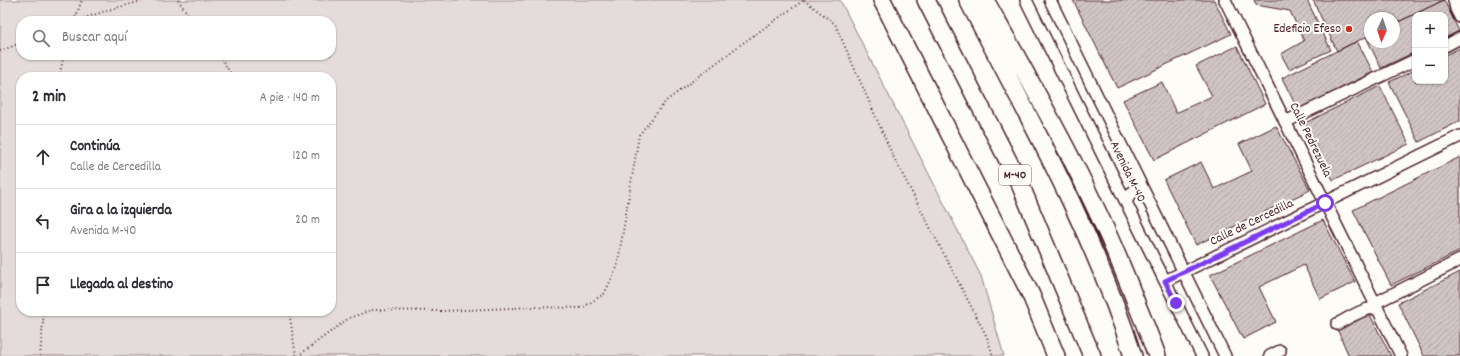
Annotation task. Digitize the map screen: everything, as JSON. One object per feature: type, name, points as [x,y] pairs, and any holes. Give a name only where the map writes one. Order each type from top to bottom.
[{"type":"highway","points":[[882,0],[1031,295],[1056,356]]},
{"type":"highway","name":"M-40","points":[[926,0],[1020,184],[1092,356]]},
{"type":"highway","points":[[968,0],[1060,179],[1110,290],[1133,356]]},
{"type":"highway","points":[[985,0],[1041,100],[1105,226],[1157,356]]},
{"type":"street","name":"Avenida M-40","points":[[1026,0],[1202,356]]},
{"type":"street","name":"Avenida M-40","points":[[1050,0],[1225,356]]},
{"type":"street","name":"Calle Pedrezuela","points":[[1225,0],[1401,356]]},
{"type":"street","points":[[1454,0],[1460,17]]},
{"type":"street","points":[[1448,44],[1460,38]]},
{"type":"street","points":[[1285,122],[1412,61]]},
{"type":"street","name":"Calle de Cercedilla","points":[[1165,281],[1460,136]]},
{"type":"street","points":[[1126,202],[1130,194],[1137,189],[1145,193]]},
{"type":"street","points":[[1337,324],[1368,309],[1375,308],[1376,306],[1460,260]]},
{"type":"path","points":[[77,16],[82,0]]},
{"type":"path","points":[[90,16],[146,0]]},
{"type":"path","points":[[178,0],[189,16]]},
{"type":"path","points":[[290,316],[297,356],[348,318],[372,310],[444,311],[533,307],[582,308],[604,294],[617,268],[639,134],[666,101],[740,45],[804,0],[835,24],[893,156],[987,337],[993,356]]},
{"type":"path","points":[[0,51],[16,45]]},
{"type":"path","points":[[60,72],[63,60]]},
{"type":"path","points":[[222,60],[230,72]]},
{"type":"path","points":[[40,356],[44,316]]},
{"type":"shaded area","points":[[0,0],[840,0],[981,276],[1004,356],[0,356]]},
{"type":"building","points":[[1073,0],[1214,0],[1231,34],[1117,88]]},
{"type":"building","points":[[1254,0],[1307,0],[1331,50],[1289,69],[1281,54],[1304,41],[1290,11],[1256,5]]},
{"type":"building","name":"Edeficio Efeso","points":[[1313,0],[1444,0],[1419,12],[1412,12],[1412,15],[1400,21],[1400,12],[1364,12],[1364,38],[1337,51]]},
{"type":"building","points":[[1444,0],[1459,31],[1448,36],[1448,12],[1419,12]]},
{"type":"building","points":[[1412,15],[1412,53],[1381,68],[1371,48],[1400,48],[1400,21]]},
{"type":"building","points":[[1357,41],[1373,72],[1298,110],[1282,78]]},
{"type":"building","points":[[1237,46],[1265,104],[1154,160],[1123,100],[1162,82],[1176,113],[1212,96],[1196,66]]},
{"type":"building","points":[[1460,48],[1460,121],[1419,142],[1389,82],[1412,71],[1412,84],[1448,84],[1448,54]]},
{"type":"building","points":[[1380,86],[1409,144],[1333,180],[1305,123]]},
{"type":"building","points":[[1276,126],[1310,190],[1196,245],[1164,180],[1201,162],[1214,189],[1252,171],[1239,144]]},
{"type":"building","points":[[1460,157],[1460,251],[1391,285],[1353,210]]},
{"type":"building","points":[[1323,220],[1355,282],[1320,299],[1304,265],[1259,287],[1276,322],[1243,339],[1210,275]]},
{"type":"building","points":[[1460,272],[1460,356],[1424,356],[1398,303]]},
{"type":"building","points":[[1369,313],[1391,356],[1349,356],[1337,329]]},
{"type":"place","name":"Edeficio Efeso","points":[[1349,29]]},
{"type":"route","points":[[1176,303],[1165,281],[1325,203]]}]
